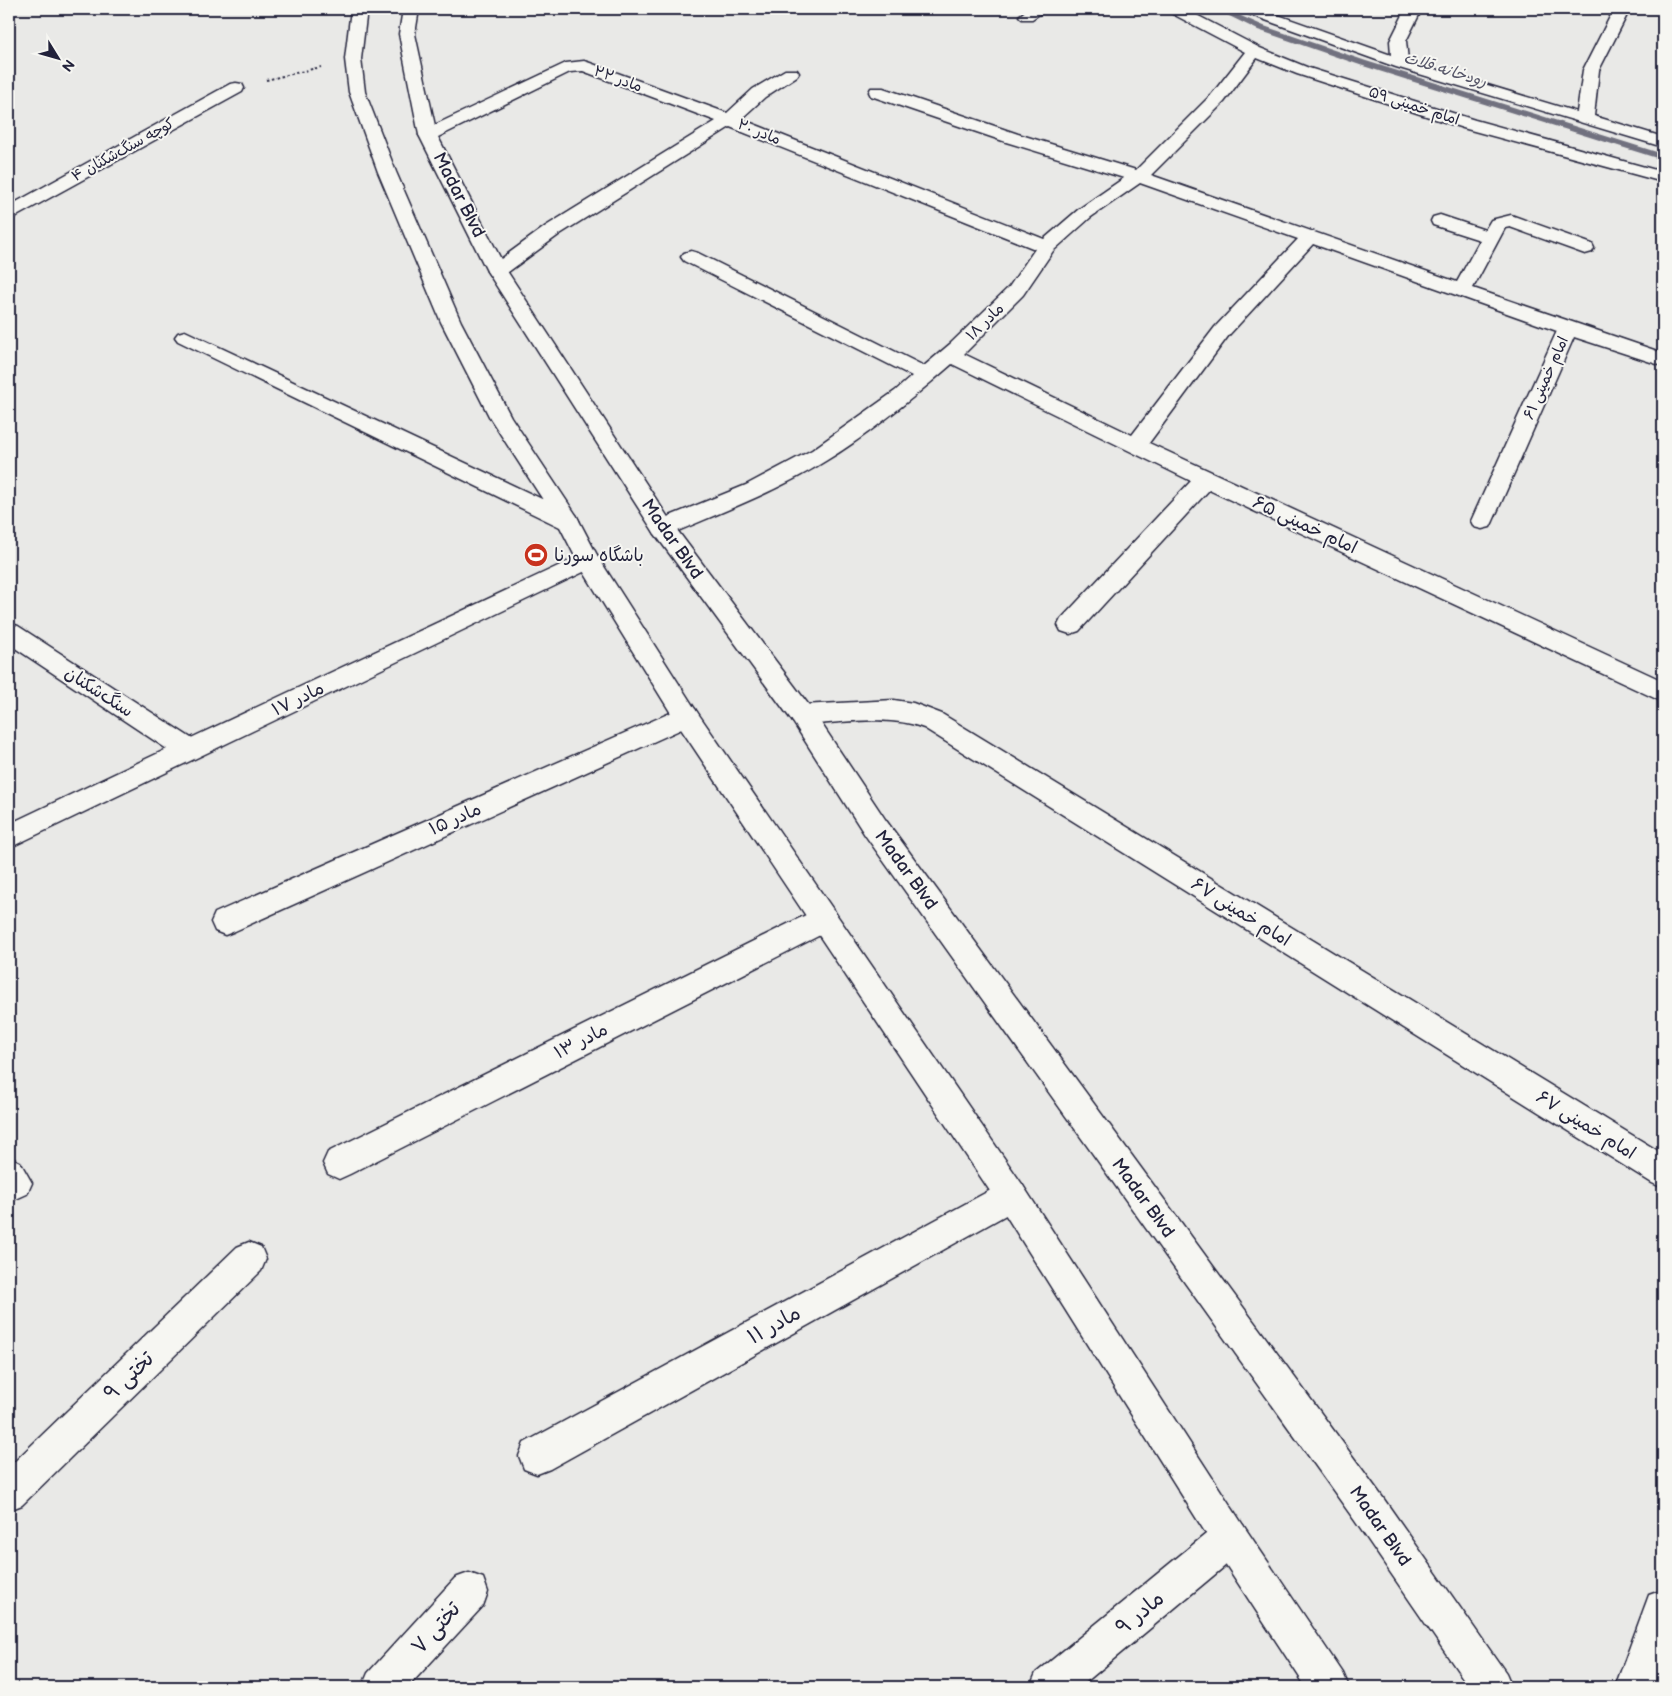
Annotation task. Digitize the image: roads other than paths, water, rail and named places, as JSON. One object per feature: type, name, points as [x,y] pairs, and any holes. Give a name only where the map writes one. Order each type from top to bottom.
[{"type":"street","points":[[359,9],[353,59],[357,92],[384,164],[451,322],[502,418],[568,521],[588,560],[686,716],[1011,1195],[1230,1538],[1329,1687]]},
{"type":"street","name":"Madar Blvd","points":[[411,9],[407,34],[428,135],[497,270],[663,528],[802,715],[875,827],[1368,1508],[1492,1687]]},
{"type":"street","name":"امام خمینی ۵۹","points":[[1174,9],[1254,51],[1303,71],[1469,124],[1663,177]]},
{"type":"street","points":[[1248,9],[1340,44],[1663,142]]},
{"type":"street","points":[[1400,63],[1398,41],[1414,9]]},
{"type":"street","points":[[1585,119],[1591,70],[1622,9]]},
{"type":"street","name":"مادر ۱۸","points":[[663,528],[754,490],[820,455],[902,396],[949,356],[1016,291],[1046,247],[1085,213],[1138,176],[1174,144],[1218,98],[1254,51]]},
{"type":"street","name":"مادر ۲۲","points":[[428,135],[566,68],[584,66],[729,120]]},
{"type":"street","points":[[729,120],[759,93],[790,73]]},
{"type":"street","name":"کوچه سنگ‌شکنان ۴","points":[[9,213],[236,88]]},
{"type":"street","points":[[877,92],[1012,138],[1138,176],[1568,328]]},
{"type":"street","name":"مادر ۲۰","points":[[497,270],[553,230],[729,120],[1046,247]]},
{"type":"street","points":[[1440,221],[1490,238]]},
{"type":"street","points":[[1462,290],[1498,224],[1511,221],[1584,248]]},
{"type":"street","points":[[1136,446],[1222,331],[1310,237]]},
{"type":"street","points":[[691,257],[926,375]]},
{"type":"street","name":"امام خمینی ۶۱","points":[[1482,520],[1568,328],[1663,360]]},
{"type":"street","points":[[185,337],[568,521]]},
{"type":"street","name":"امام خمینی ۶۵","points":[[949,356],[1206,479],[1663,692]]},
{"type":"street","points":[[1070,625],[1206,479]]},
{"type":"street","name":"مادر ۱۷","points":[[9,837],[588,560]]},
{"type":"street","name":"سنگ‌شکنان","points":[[9,632],[190,751]]},
{"type":"street","name":"امام خمینی ۶۷","points":[[802,715],[894,710],[913,713],[933,722],[1663,1172]]},
{"type":"street","name":"مادر ۱۵","points":[[225,922],[686,716]]},
{"type":"street","name":"مادر ۱۳","points":[[339,1163],[824,919]]},
{"type":"street","name":"مادر ۱۱","points":[[537,1456],[1011,1195]]},
{"type":"street","name":"تختی ۹","points":[[9,1492],[249,1259]]},
{"type":"street","name":"مادر ۹","points":[[1050,1687],[1230,1538]]},
{"type":"street","name":"تختی ۷","points":[[382,1687],[469,1592]]},
{"type":"street","points":[[1636,1687],[1663,1609]]},
{"type":"waterway","name":"رودخانه قلات","points":[[1219,9],[1261,28],[1363,63],[1663,157]]},
{"type":"place","name":"باشگاه سورنا","points":[[536,555]]}]
